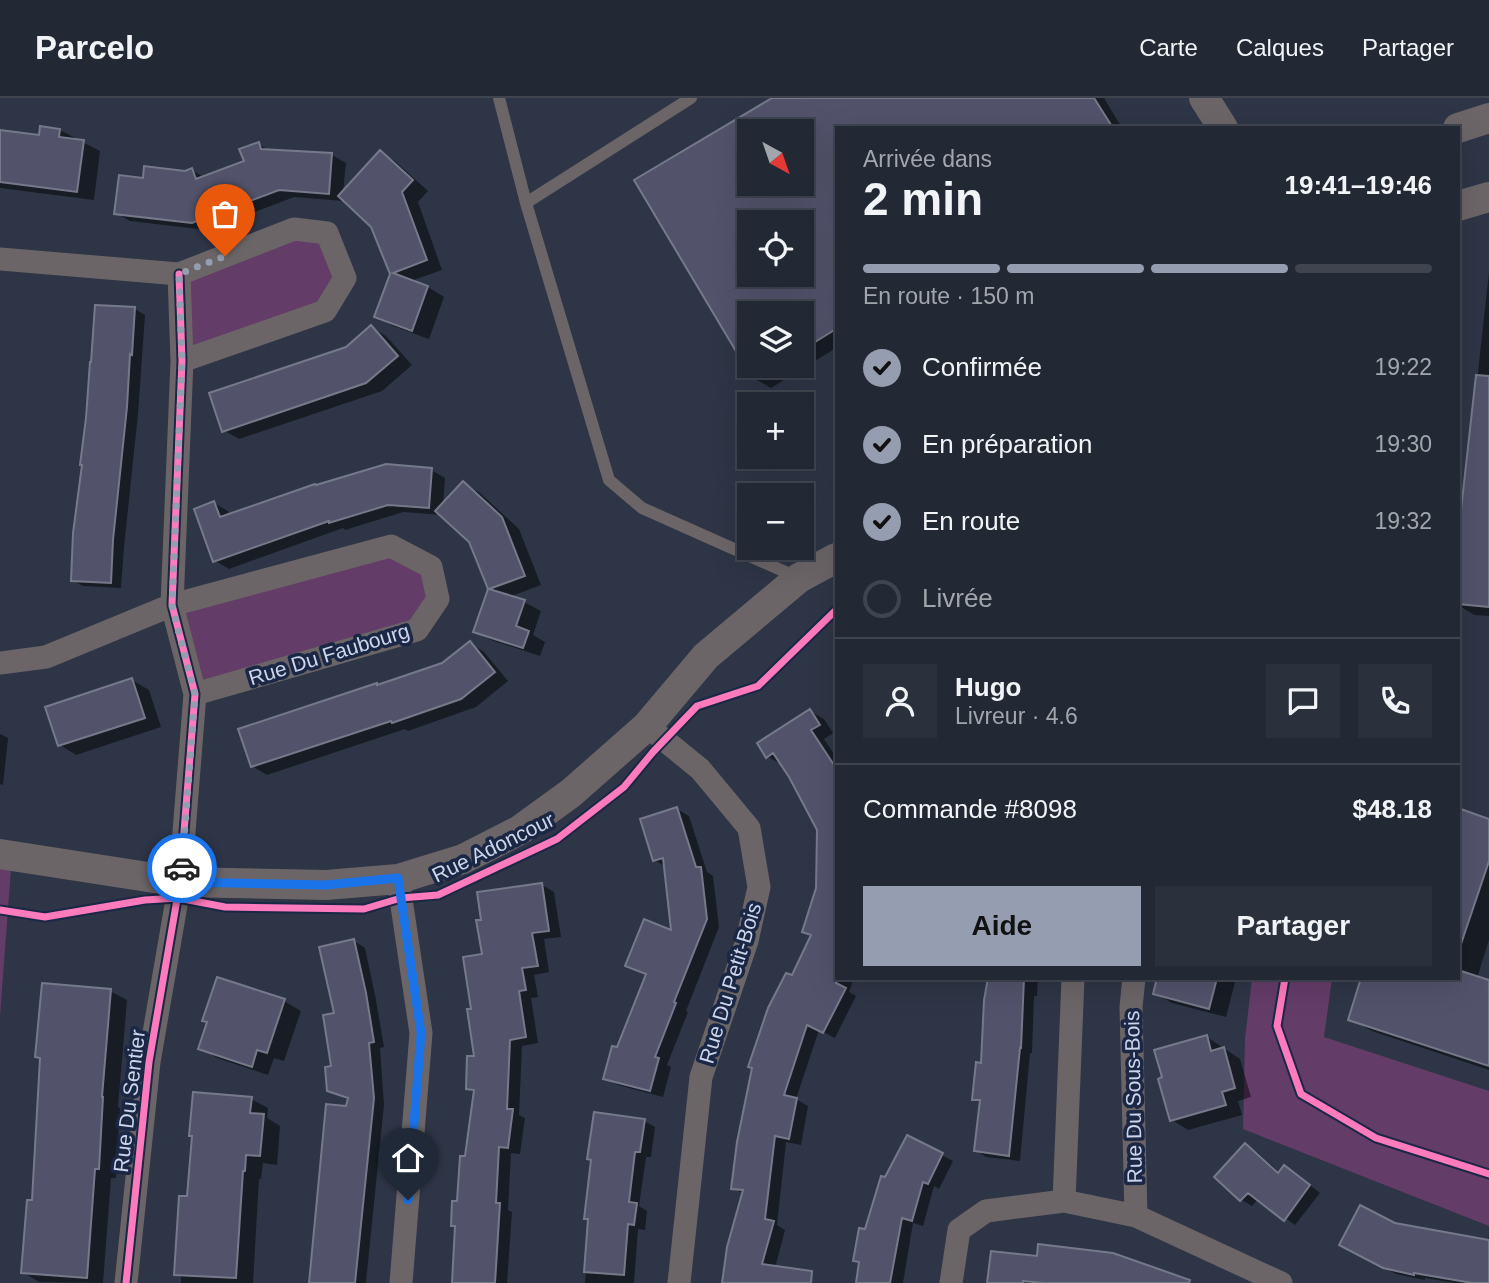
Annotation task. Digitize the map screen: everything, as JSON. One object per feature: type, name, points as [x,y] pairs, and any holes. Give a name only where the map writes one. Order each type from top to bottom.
[{"type":"street","points":[[1204,98],[1222,126]]},
{"type":"street","points":[[1460,127],[1489,118]]},
{"type":"street","points":[[1460,205],[1489,197]]},
{"type":"street","points":[[0,259],[179,274],[294,229],[327,233],[345,278],[325,311],[182,361]]},
{"type":"street","points":[[179,274],[182,361],[172,606],[195,694],[180,882]]},
{"type":"street","name":"Rue Du Faubourg","points":[[0,663],[46,657],[172,606],[391,546],[431,567],[438,599],[417,630],[195,694]]},
{"type":"street","name":"Rue Adoncour","points":[[0,854],[180,882],[326,885],[398,878],[463,859],[520,830],[571,793],[647,726],[706,656],[799,578],[835,559]]},
{"type":"street","name":"Rue Du Petit-Bois","points":[[647,726],[700,769],[749,828],[759,887],[747,941],[701,1077],[679,1283]]},
{"type":"street","points":[[398,878],[421,1033],[401,1283]]},
{"type":"street","name":"Rue Du Sentier","points":[[126,1283],[149,1062],[180,882]]},
{"type":"street","points":[[1064,1201],[1073,980]]},
{"type":"street","name":"Rue Du Sous-Bois","points":[[1134,980],[1130,1007],[1136,1216]]},
{"type":"street","points":[[951,1283],[960,1230],[968,1224],[986,1211],[1064,1201],[1136,1216],[1281,1283]]},
{"type":"lane","points":[[499,98],[526,203],[608,480],[642,508],[799,578]]},
{"type":"lane","points":[[526,203],[691,98]]},
{"type":"shaded area","points":[[295,236],[322,240],[337,278],[320,305],[189,351],[187,279]]},
{"type":"shaded area","points":[[390,554],[425,572],[431,597],[412,624],[201,685],[180,611]]},
{"type":"shaded area","points":[[0,854],[12,856],[0,1016]]},
{"type":"shaded area","points":[[1252,980],[1332,980],[1324,1037],[1489,1091],[1489,1226],[1243,1129],[1245,1039]]},
{"type":"building","points":[[772,98],[1094,98],[1112,126],[835,126],[835,330],[814,343],[814,301],[737,301],[737,353],[634,180]]},
{"type":"building","points":[[40,126],[60,129],[59,137],[84,140],[77,192],[0,182],[0,130],[39,135]]},
{"type":"building","points":[[259,142],[261,149],[332,153],[329,194],[279,190],[192,223],[114,214],[119,175],[143,178],[144,166],[185,171],[192,168],[196,179],[244,161],[239,149]]},
{"type":"building","points":[[380,150],[413,180],[402,192],[427,260],[393,273],[428,286],[412,331],[374,317],[390,274],[371,227],[338,196]]},
{"type":"building","points":[[95,305],[135,307],[111,583],[71,581],[73,533],[82,465]]},
{"type":"building","points":[[371,325],[398,356],[366,383],[222,432],[209,393],[346,347]]},
{"type":"building","points":[[1476,375],[1489,376],[1489,607],[1460,604],[1460,519]]},
{"type":"building","points":[[386,464],[432,468],[429,508],[388,505],[329,521],[213,562],[194,509],[214,501],[220,517],[315,484]]},
{"type":"building","points":[[463,481],[502,517],[525,576],[489,589],[525,600],[516,626],[529,631],[523,648],[473,632],[488,589],[469,542],[435,511]]},
{"type":"building","points":[[470,641],[495,672],[461,699],[251,767],[238,729],[442,663]]},
{"type":"building","points":[[132,678],[145,718],[58,746],[45,707]]},
{"type":"building","points":[[810,709],[820,725],[811,730],[835,766],[835,980],[846,988],[823,1033],[807,1025],[784,1095],[797,1098],[789,1139],[775,1136],[765,1219],[774,1221],[762,1264],[812,1271],[811,1283],[722,1283],[727,1247],[743,1190],[731,1189],[737,1142],[752,1068],[748,1067],[768,1008],[786,973],[792,975],[811,935],[802,932],[816,888],[817,830],[773,753],[766,758],[757,743]]},
{"type":"building","points":[[677,807],[696,867],[701,867],[707,919],[655,1057],[659,1058],[650,1091],[603,1079],[612,1046],[617,1047],[646,974],[625,966],[644,919],[671,930],[663,858],[653,861],[640,819]]},
{"type":"building","points":[[1460,809],[1489,819],[1489,861],[1461,944]]},
{"type":"building","points":[[542,883],[549,931],[532,933],[538,966],[522,968],[526,990],[519,991],[526,1037],[510,1040],[507,1109],[513,1109],[508,1148],[499,1147],[496,1203],[500,1203],[495,1283],[452,1283],[455,1226],[451,1226],[452,1201],[457,1201],[460,1156],[465,1156],[474,1090],[466,1089],[467,1056],[474,1056],[467,1009],[471,1009],[463,957],[482,954],[476,920],[481,920],[477,892]]},
{"type":"building","points":[[354,939],[374,1042],[369,1043],[374,1098],[355,1283],[309,1283],[326,1104],[346,1106],[348,1098],[327,1091],[325,1067],[331,1066],[323,1015],[334,1013],[319,947]]},
{"type":"building","points":[[1460,971],[1489,980],[1489,1066],[1348,1020],[1360,980],[1460,980]]},
{"type":"building","points":[[217,977],[285,999],[267,1053],[257,1050],[252,1067],[198,1049],[207,1022],[202,1021]]},
{"type":"building","points":[[988,980],[1024,980],[1021,1048],[1009,1156],[974,1151],[980,1100],[972,1100],[976,1062],[981,1063]]},
{"type":"building","points":[[1156,980],[1216,980],[1209,1009],[1153,994]]},
{"type":"building","points":[[42,983],[111,989],[99,1169],[95,1169],[87,1278],[21,1273],[27,1200],[32,1200],[40,1058],[35,1057]]},
{"type":"building","points":[[1207,1035],[1211,1051],[1224,1047],[1235,1088],[1222,1092],[1226,1105],[1170,1121],[1158,1079],[1162,1077],[1154,1050]]},
{"type":"building","points":[[193,1092],[252,1097],[250,1113],[264,1114],[260,1156],[246,1155],[243,1171],[236,1278],[174,1275],[179,1196],[187,1196]]},
{"type":"building","points":[[594,1112],[645,1119],[640,1152],[635,1152],[629,1202],[637,1203],[634,1225],[628,1224],[624,1275],[584,1272],[588,1219],[584,1219],[591,1160],[587,1159]]},
{"type":"building","points":[[907,1135],[943,1153],[928,1184],[923,1182],[912,1221],[902,1218],[890,1283],[856,1283],[859,1262],[853,1261],[859,1228],[865,1229],[881,1176],[885,1177]]},
{"type":"building","points":[[1245,1143],[1278,1173],[1284,1165],[1310,1185],[1284,1221],[1248,1193],[1240,1201],[1214,1177]]},
{"type":"building","points":[[1360,1205],[1395,1223],[1489,1240],[1489,1283],[1414,1275],[1383,1268],[1339,1245]]},
{"type":"building","points":[[1038,1244],[1113,1253],[1190,1280],[1189,1283],[987,1283],[991,1251],[1037,1256]]},
{"type":"cycle path","points":[[126,1283],[149,1062],[180,882],[195,694],[172,605],[182,361],[179,274]]},
{"type":"cycle path","points":[[0,910],[45,917],[145,900],[178,898],[225,907],[364,909],[401,898],[438,895],[557,839],[624,787],[697,706],[758,686],[835,611]]},
{"type":"cycle path","points":[[1285,980],[1277,1026],[1301,1094],[1376,1138],[1489,1174]]},
{"type":"way so far","points":[[182,868],[195,694],[172,606],[182,361],[179,274],[225,256]]},
{"type":"route","points":[[182,868],[180,882],[326,885],[398,878],[421,1033],[408,1200]]}]
